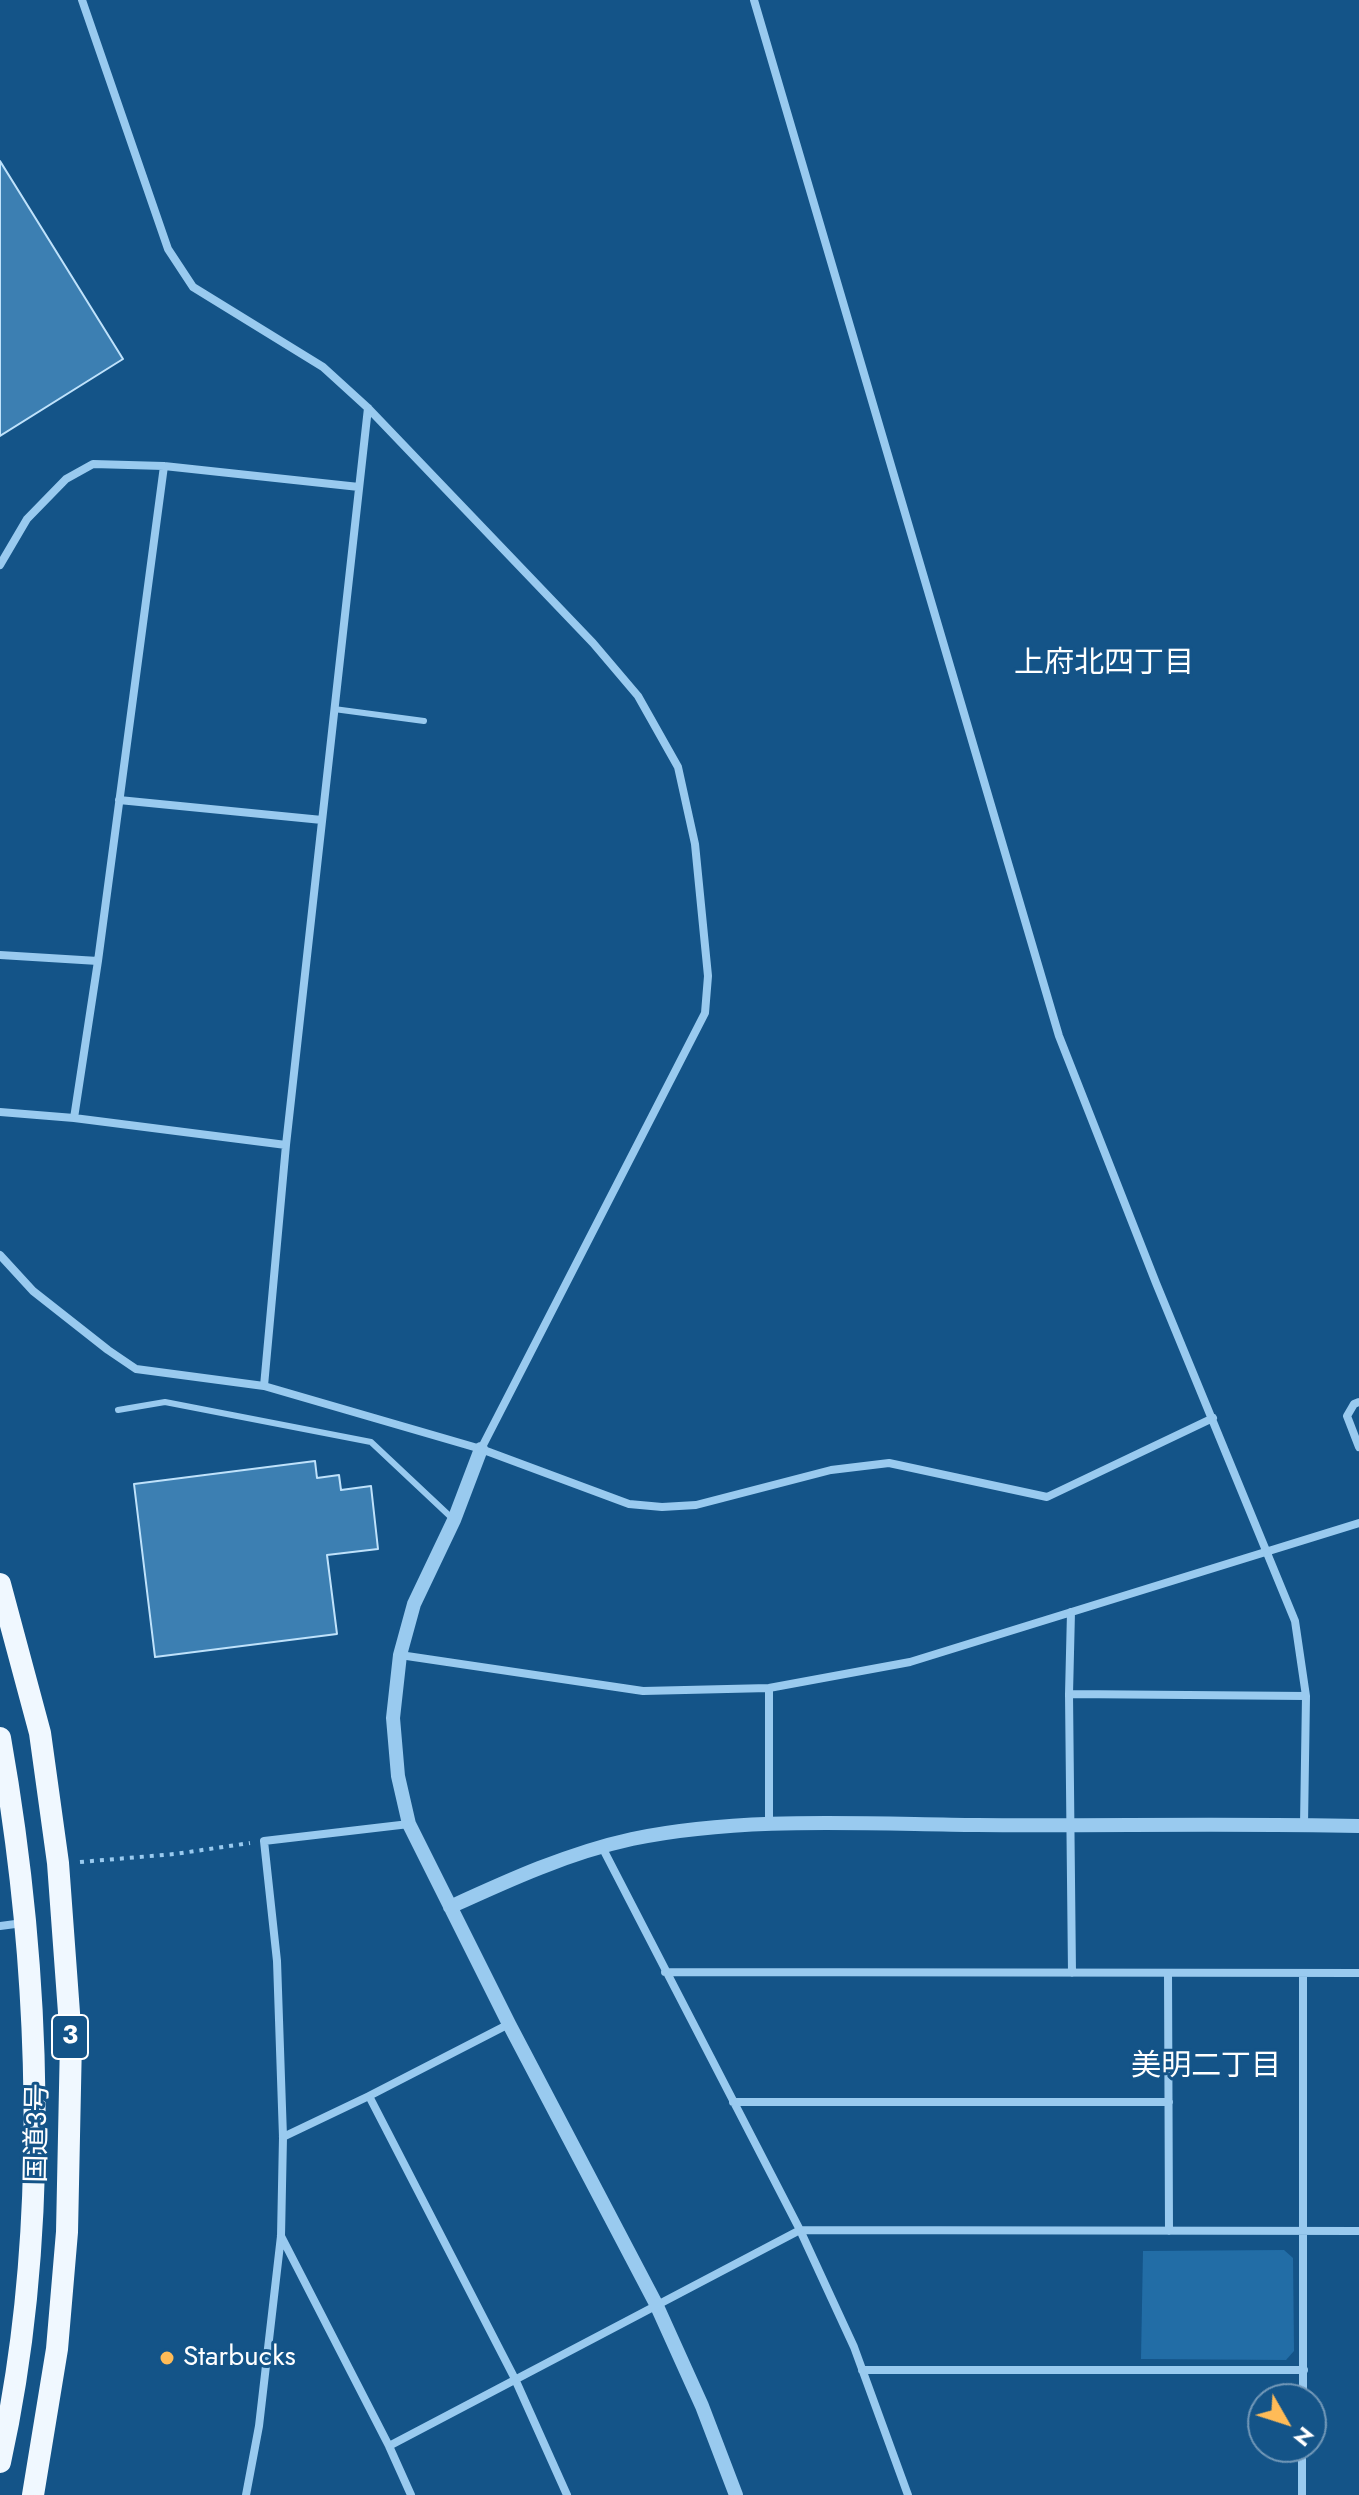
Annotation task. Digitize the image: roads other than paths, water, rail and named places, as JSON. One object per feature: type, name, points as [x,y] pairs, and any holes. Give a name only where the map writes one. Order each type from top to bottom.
[{"type":"highway","name":"国道3号","points":[[0,1584],[40,1733],[58,1863],[71,2040],[67,2232],[57,2349],[33,2495]]},
{"type":"highway","name":"国道3号","points":[[0,1738],[21,1868],[34,2054],[32,2234],[20,2345],[0,2462]]},
{"type":"street","points":[[82,0],[168,249],[193,287],[323,367],[368,408],[593,643],[638,696],[678,767],[695,844],[708,976],[705,1013],[481,1449],[454,1520],[414,1604],[400,1655],[393,1718],[398,1776],[409,1824],[509,2024],[656,2304],[702,2406],[736,2495]]},
{"type":"street","points":[[754,0],[1059,1036],[1156,1283],[1295,1621],[1306,1696],[1304,1825]]},
{"type":"street","points":[[264,1386],[286,1145],[368,408]]},
{"type":"street","points":[[0,565],[27,519],[66,479],[93,464],[164,466],[359,487]]},
{"type":"street","points":[[74,1118],[164,466]]},
{"type":"street","points":[[119,800],[322,820]]},
{"type":"street","points":[[0,955],[98,961]]},
{"type":"street","points":[[0,1112],[74,1118],[286,1145]]},
{"type":"street","points":[[0,1255],[33,1291],[136,1369],[264,1386],[481,1449],[629,1504],[662,1507],[696,1505],[831,1470],[889,1463],[1047,1497],[1213,1418]]},
{"type":"street","points":[[1359,1402],[1354,1404],[1347,1416],[1359,1447]]},
{"type":"street","points":[[400,1655],[643,1691],[769,1688],[910,1662],[1359,1523]]},
{"type":"street","points":[[1071,1612],[1072,1973]]},
{"type":"street","points":[[769,1688],[769,1825]]},
{"type":"street","points":[[1069,1694],[1306,1696]]},
{"type":"street","points":[[246,2495],[259,2426],[281,2236],[283,2137],[277,1961],[264,1841],[409,1824]]},
{"type":"street","points":[[450,1907],[530,1871],[602,1847],[700,1828],[769,1825],[1359,1826]]},
{"type":"street","points":[[602,1847],[800,2230],[862,2370],[908,2495]]},
{"type":"street","points":[[0,1926],[25,1922]]},
{"type":"street","points":[[665,1972],[1359,1973]]},
{"type":"street","points":[[1168,1973],[1169,2231]]},
{"type":"street","points":[[1303,1974],[1304,2383]]},
{"type":"street","points":[[283,2137],[509,2024]]},
{"type":"street","points":[[369,2096],[515,2379],[567,2495]]},
{"type":"street","points":[[733,2102],[1169,2102]]},
{"type":"street","points":[[389,2446],[800,2230],[1359,2231]]},
{"type":"street","points":[[281,2236],[411,2495]]},
{"type":"street","points":[[862,2370],[1304,2370]]},
{"type":"street","points":[[1302,2463],[1302,2495]]},
{"type":"lane","points":[[334,709],[424,721]]},
{"type":"lane","points":[[118,1410],[165,1402],[371,1442],[454,1520]]},
{"type":"place","name":"Starbucks","points":[[167,2358]]},
{"type":"district","name":"上府北四丁目","points":[[1104,665]]},
{"type":"district","name":"美明二丁目","points":[[1206,2068]]}]
